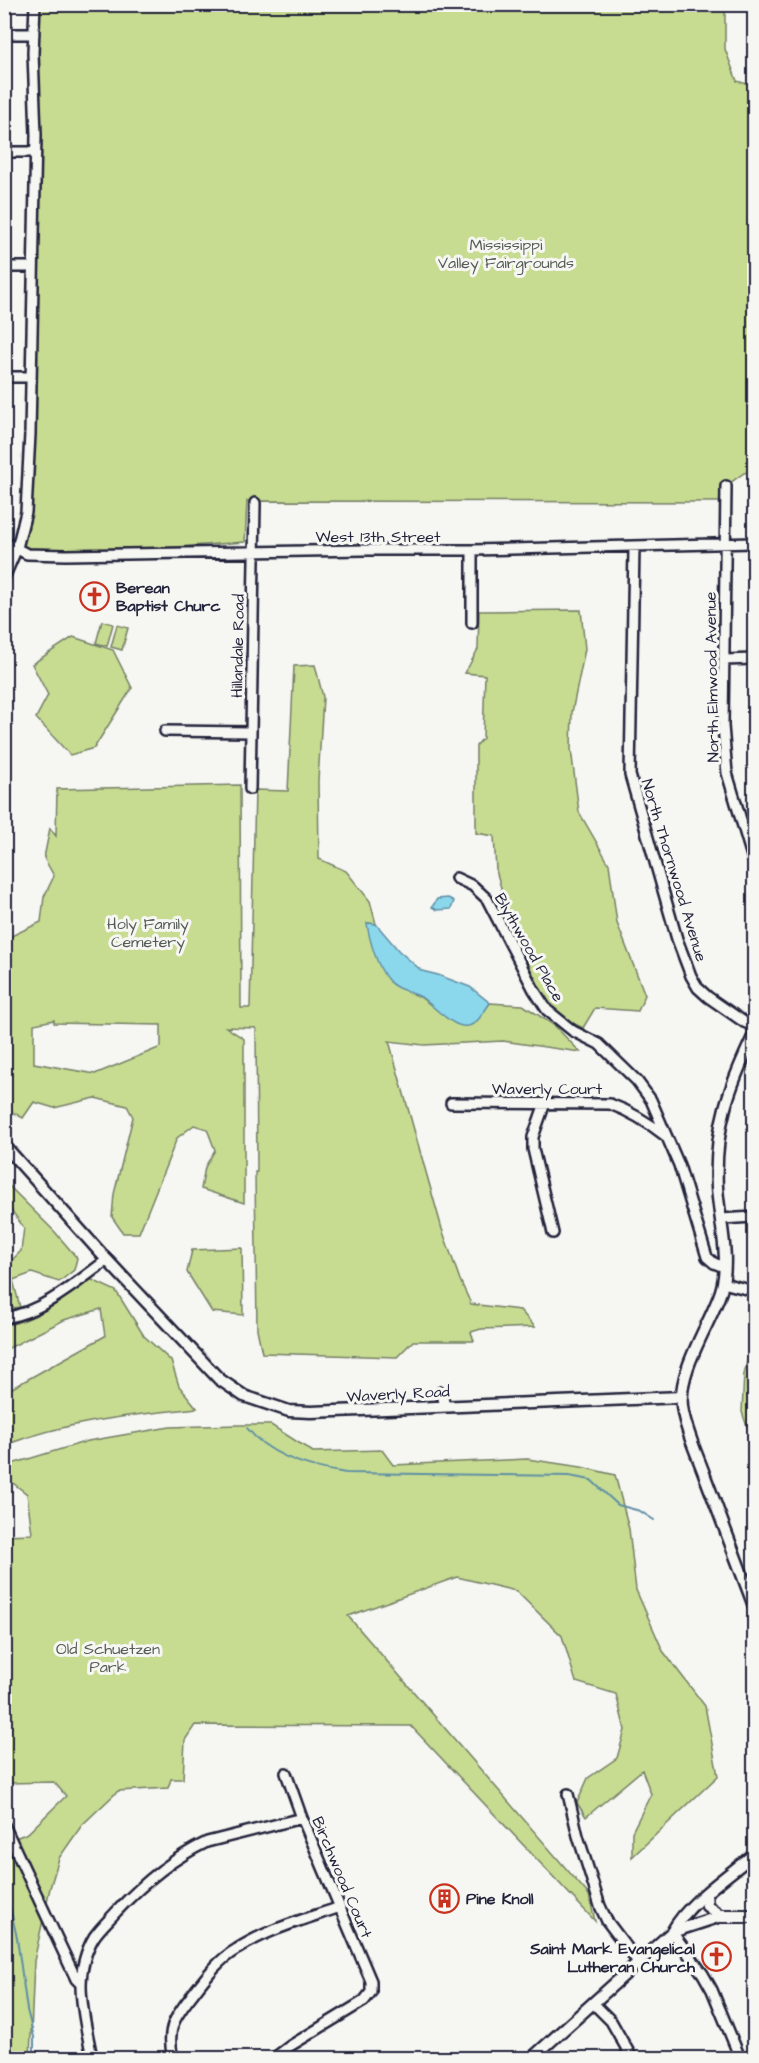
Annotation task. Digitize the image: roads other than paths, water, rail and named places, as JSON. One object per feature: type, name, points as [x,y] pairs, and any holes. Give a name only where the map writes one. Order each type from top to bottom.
[{"type":"main road","points":[[721,1916],[754,1916]]},
{"type":"street","points":[[4,578],[17,548],[26,512],[35,152],[34,4]]},
{"type":"street","points":[[4,34],[34,34]]},
{"type":"street","points":[[4,152],[35,152]]},
{"type":"street","points":[[4,267],[33,267]]},
{"type":"street","points":[[4,377],[30,377]]},
{"type":"street","name":"North Elmwood Avenue","points":[[726,486],[723,726],[727,773],[754,863]]},
{"type":"street","name":"Hillandale Road","points":[[250,789],[255,503]]},
{"type":"street","name":"West 13th Street","points":[[4,542],[27,554],[66,555],[472,550],[754,543]]},
{"type":"street","name":"North Thornwood Avenue","points":[[634,547],[630,775],[677,939],[691,976],[698,988],[708,997],[744,1022],[754,1026]]},
{"type":"street","points":[[472,550],[472,623]]},
{"type":"street","points":[[724,660],[754,659]]},
{"type":"street","points":[[165,731],[251,732]]},
{"type":"street","name":"Blythwood Place","points":[[456,878],[473,886],[487,898],[534,990],[547,1010],[573,1031],[598,1044],[637,1081],[651,1100],[668,1138],[707,1257],[724,1267]]},
{"type":"street","points":[[754,1035],[725,1102],[716,1151],[724,1267],[722,1290],[691,1361],[682,1397],[684,1416],[697,1454],[754,1606]]},
{"type":"street","name":"Waverly Court","points":[[451,1103],[610,1104],[641,1117],[668,1138]]},
{"type":"street","points":[[545,1103],[533,1137],[533,1149],[553,1233]]},
{"type":"street","name":"Waverly Road","points":[[4,1145],[107,1260],[219,1379],[243,1396],[289,1411],[311,1412],[682,1397]]},
{"type":"street","points":[[721,1219],[754,1217]]},
{"type":"street","points":[[4,1318],[26,1313],[56,1296],[107,1260]]},
{"type":"street","points":[[723,1283],[754,1291]]},
{"type":"street","points":[[441,1392],[445,1405]]},
{"type":"street","name":"Birchwood Court","points":[[274,2058],[364,2001],[371,1992],[371,1981],[302,1818],[286,1773]]},
{"type":"street","points":[[568,1794],[578,1836],[600,1906],[607,1921],[638,1962]]},
{"type":"street","points":[[92,2058],[81,1984],[83,1965],[94,1937],[161,1868],[194,1848],[207,1842],[302,1818]]},
{"type":"street","points":[[4,1825],[81,1984]]},
{"type":"street","points":[[532,2058],[672,1932],[677,1922],[706,1894],[754,1854]]},
{"type":"street","points":[[706,1894],[707,1906],[721,1916]]},
{"type":"street","points":[[173,2058],[170,2043],[175,2019],[209,1973],[224,1958],[257,1937],[340,1906]]},
{"type":"street","points":[[672,1932],[721,1916]]},
{"type":"street","points":[[672,1932],[712,1990],[740,2058]]},
{"type":"street","points":[[593,2003],[611,2021],[632,2058]]},
{"type":"water","points":[[448,898],[454,901],[451,909],[437,910],[432,907],[437,899]]},
{"type":"water","points":[[367,923],[376,924],[399,951],[422,971],[470,987],[490,1003],[481,1017],[472,1025],[456,1024],[421,997],[391,983],[377,960]]},
{"type":"waterway","points":[[247,1428],[267,1447],[292,1460],[346,1473],[569,1476],[591,1480],[618,1505],[640,1511],[654,1520]]},
{"type":"waterway","points":[[4,1880],[17,1938],[27,2010],[34,2037],[34,2058]]},
{"type":"place","name":"Berean Baptist Churc","points":[[95,596]]},
{"type":"place","name":"Pine Knoll","points":[[445,1898]]},
{"type":"place","name":"Saint Mark Evangelical Lutheran Church","points":[[716,1957]]},
{"type":"park label","name":"Mississippi Valley Fairgrounds","points":[[506,253]]},
{"type":"park label","name":"Holy Family Cemetery","points":[[148,932]]},
{"type":"park label","name":"Old Schuetzen Park","points":[[108,1657]]}]
